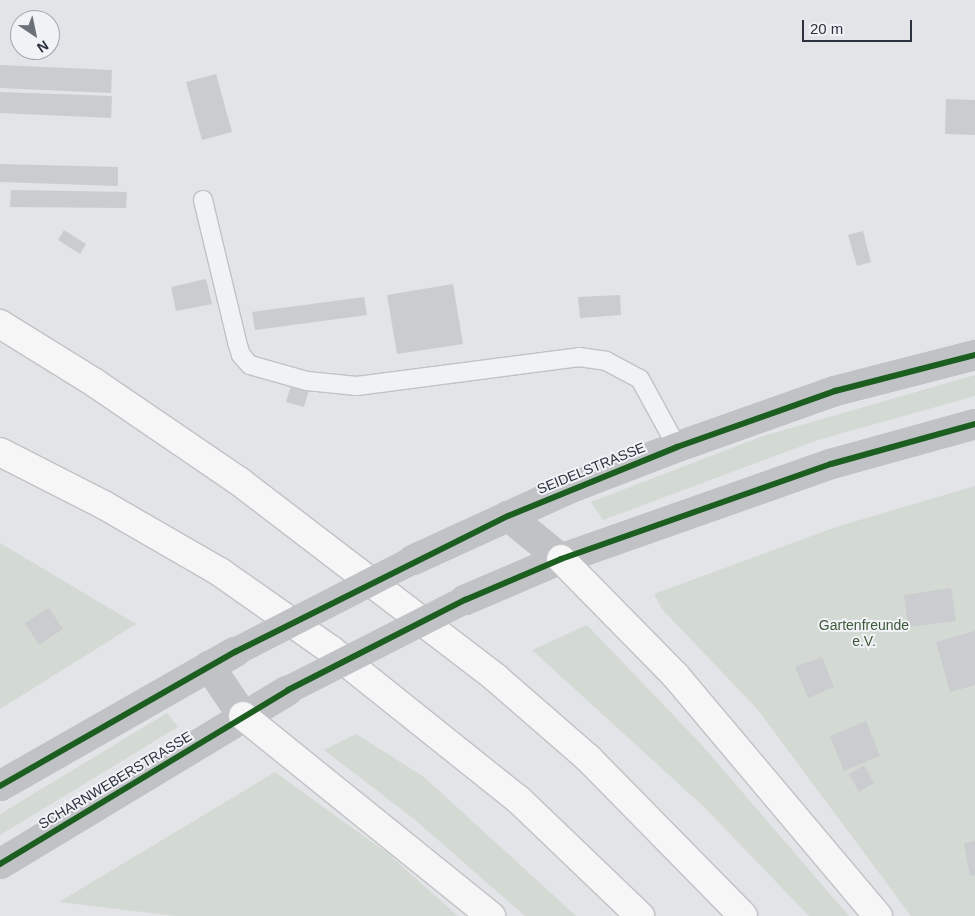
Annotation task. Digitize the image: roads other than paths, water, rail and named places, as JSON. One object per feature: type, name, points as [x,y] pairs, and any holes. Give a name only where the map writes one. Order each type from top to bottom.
[{"type":"highway","points":[[0,324],[240,482],[496,678],[594,765],[743,916]]},
{"type":"highway","points":[[0,452],[104,504],[220,572],[331,650],[519,800],[640,916]]},
{"type":"highway","points":[[561,559],[675,675],[878,916]]},
{"type":"highway","points":[[243,716],[491,916]]},
{"type":"main road","name":"SEIDELSTRASSE","points":[[209,666],[413,560],[508,516],[678,447],[835,391],[975,355]]},
{"type":"main road","points":[[0,786],[209,666],[243,716],[288,690],[465,600],[561,559],[831,464],[975,424]]},
{"type":"main road","points":[[508,516],[561,559]]},
{"type":"main road","name":"SCHARNWEBERSTRASSE","points":[[0,864],[243,716]]},
{"type":"lane","points":[[203,200],[241,355],[250,365],[307,381],[357,386],[579,357],[606,361],[640,379],[678,447]]},
{"type":"park label","name":"Gartenfreunde e.V.","points":[[864,634]]}]
